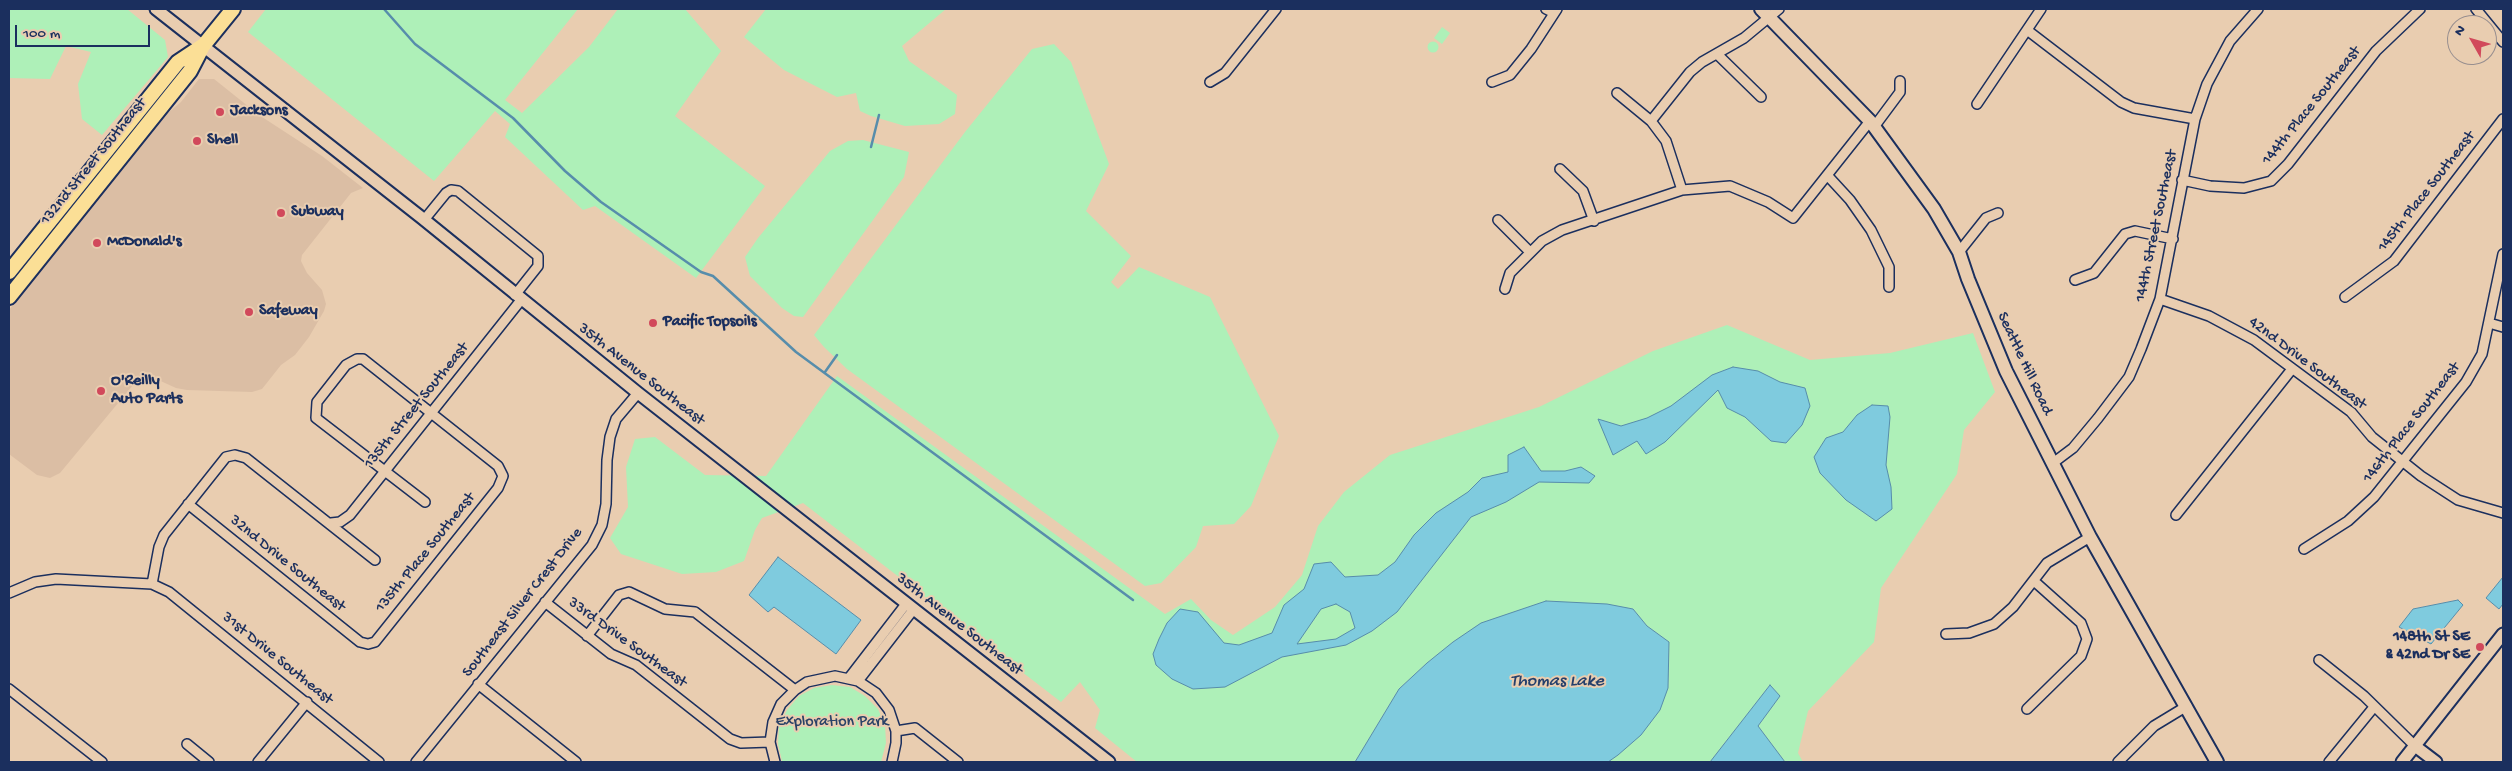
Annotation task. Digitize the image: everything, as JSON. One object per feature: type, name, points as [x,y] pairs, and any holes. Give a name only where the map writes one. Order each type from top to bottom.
[{"type":"main road","name":"132nd Street Southeast","points":[[9,297],[190,71],[203,46],[233,9]]},
{"type":"main road","name":"Seattle Hill Road","points":[[1770,11],[1872,124],[1934,209],[1959,252],[1968,279],[2006,371],[2090,537],[2217,762]]},
{"type":"main road","name":"132nd Street Southeast","points":[[9,272],[178,62],[203,46]]},
{"type":"main road","points":[[34,266],[38,248],[76,198],[77,187]]},
{"type":"main road","points":[[9,285],[27,261],[26,250]]},
{"type":"street","name":"35th Avenue Southeast","points":[[156,9],[424,220],[638,394],[1109,762]]},
{"type":"street","points":[[1210,82],[1225,73],[1276,9]]},
{"type":"street","points":[[1492,82],[1510,75],[1556,11],[1546,9]]},
{"type":"street","points":[[1977,104],[2041,9]]},
{"type":"street","name":"144th Street Southeast","points":[[2053,463],[2073,448],[2128,377],[2160,299],[2195,119],[2207,84],[2230,42],[2258,9]]},
{"type":"street","name":"144th Place Southeast","points":[[2182,180],[2210,186],[2244,188],[2271,181],[2288,164],[2376,51],[2420,9]]},
{"type":"street","points":[[2476,9],[2503,42]]},
{"type":"street","points":[[1651,121],[1690,72],[1702,62],[1744,38],[1770,11]]},
{"type":"street","points":[[2028,30],[2121,102],[2134,108],[2195,119]]},
{"type":"street","points":[[1717,54],[1761,98]]},
{"type":"street","points":[[1504,289],[1510,273],[1529,251],[1562,230],[1594,221],[1682,190],[1730,186],[1768,202],[1793,218],[1827,175],[1900,92],[1900,81]]},
{"type":"street","points":[[1617,93],[1651,121],[1666,141],[1682,190]]},
{"type":"street","name":"145th Place Southeast","points":[[2346,297],[2394,261],[2503,119]]},
{"type":"street","points":[[1560,170],[1583,191],[1594,221]]},
{"type":"street","points":[[1827,175],[1850,200],[1871,230],[1889,266],[1889,287]]},
{"type":"street","name":"135th Street Southeast","points":[[331,523],[340,522],[350,516],[384,470],[432,413],[518,298],[538,266],[538,256],[458,191],[451,190],[446,193],[424,220]]},
{"type":"street","points":[[1959,252],[1986,218],[1998,214]]},
{"type":"street","points":[[1498,220],[1529,251]]},
{"type":"street","points":[[2075,280],[2094,273],[2125,234],[2135,231],[2173,239]]},
{"type":"street","name":"146th Place Southeast","points":[[2304,549],[2348,520],[2374,497],[2404,462],[2466,382],[2482,354],[2503,254]]},
{"type":"street","name":"42nd Drive Southeast","points":[[2160,299],[2210,316],[2254,340],[2351,412],[2372,437],[2458,500],[2503,512]]},
{"type":"street","points":[[2489,324],[2503,328]]},
{"type":"street","points":[[425,502],[316,418],[317,402],[346,365],[357,359],[363,359],[432,413]]},
{"type":"street","points":[[2176,514],[2292,369]]},
{"type":"street","name":"Southeast Silver Crest Drive","points":[[416,762],[592,545],[602,525],[606,504],[607,460],[610,437],[616,419],[638,394]]},
{"type":"street","name":"135th Place Southeast","points":[[368,644],[375,642],[498,488],[503,476],[498,466],[432,413]]},
{"type":"street","points":[[10,588],[56,579],[152,584],[164,534],[226,457],[235,455],[246,458],[331,523],[374,560]]},
{"type":"street","name":"32nd Drive Southeast","points":[[188,504],[360,642],[368,644]]},
{"type":"street","points":[[1946,634],[1969,632],[1994,624],[2013,607],[2047,563],[2090,537]]},
{"type":"street","points":[[2027,710],[2081,656],[2087,639],[2081,623],[2034,582]]},
{"type":"street","name":"31st Drive Southeast","points":[[152,584],[169,592],[379,762]]},
{"type":"street","points":[[587,636],[620,595],[629,592],[665,608],[695,612],[795,690]]},
{"type":"street","name":"33rd Drive Southeast","points":[[544,602],[611,654],[636,665],[730,739],[741,743],[770,742]]},
{"type":"street","points":[[853,680],[909,607]]},
{"type":"street","points":[[2402,762],[2503,634]]},
{"type":"street","points":[[2319,660],[2364,696],[2415,746],[2436,762]]},
{"type":"street","points":[[775,762],[770,742],[773,722],[778,710],[795,690],[820,678],[853,680],[876,693],[889,710],[896,731],[896,743],[892,762]]},
{"type":"street","points":[[478,684],[576,762]]},
{"type":"street","points":[[9,689],[102,762]]},
{"type":"street","points":[[258,762],[307,702]]},
{"type":"street","points":[[2118,762],[2154,726],[2186,706]]},
{"type":"street","points":[[2329,762],[2374,707]]},
{"type":"street","points":[[896,731],[915,728],[958,762]]},
{"type":"street","points":[[187,744],[209,762]]},
{"type":"shaded area","points":[[199,79],[214,79],[259,115],[322,156],[363,188],[351,193],[302,255],[301,261],[307,273],[322,290],[326,304],[324,311],[309,337],[295,355],[281,365],[262,389],[252,392],[187,390],[176,388],[143,373],[60,473],[50,478],[37,475],[9,454],[9,310],[163,117],[181,102]]},
{"type":"green space","points":[[9,9],[127,9],[165,40],[168,57],[102,135],[82,119],[78,84],[91,52],[66,46],[50,79],[9,78]]},
{"type":"green space","points":[[266,9],[578,9],[505,100],[522,113],[589,47],[618,9],[685,9],[721,51],[675,116],[765,186],[696,278],[595,206],[583,210],[505,137],[510,124],[495,111],[434,181],[248,32]]},
{"type":"green space","points":[[766,9],[946,9],[902,46],[909,61],[957,95],[955,114],[939,124],[905,126],[860,111],[856,93],[837,97],[784,70],[744,37]]},
{"type":"green space","points":[[1442,27],[1450,33],[1442,44],[1434,38]]},
{"type":"green space","points":[[1433,41],[1439,47],[1433,53],[1427,47]]},
{"type":"green space","points":[[1054,44],[1071,62],[1109,164],[1086,211],[1131,256],[1111,282],[1118,289],[1139,267],[1210,297],[1279,436],[1251,506],[1234,524],[1203,526],[1196,547],[1161,583],[1145,586],[847,369],[814,335],[965,132],[1032,49]]},
{"type":"green space","points":[[863,140],[909,152],[904,177],[803,317],[794,316],[782,308],[750,276],[745,257],[758,238],[830,151],[848,141]]},
{"type":"green space","points":[[1727,325],[1810,360],[1890,353],[1973,333],[1995,392],[1964,430],[1957,474],[1881,588],[1874,642],[1808,711],[1798,753],[1803,762],[1785,762],[1758,726],[1780,696],[1770,685],[1710,762],[1608,762],[1618,755],[1668,688],[1669,642],[1647,626],[1633,609],[1546,601],[1453,642],[1427,663],[1399,689],[1355,762],[1137,762],[1095,728],[1100,710],[1080,682],[1061,702],[803,503],[762,518],[755,530],[744,561],[716,572],[682,574],[621,554],[610,538],[628,507],[626,467],[635,439],[655,437],[705,475],[766,476],[837,376],[1165,614],[1191,599],[1211,620],[1233,635],[1275,607],[1302,575],[1318,526],[1344,492],[1390,455],[1539,407],[1653,351]]},
{"type":"green space","name":"Exploration Park","points":[[832,685],[850,687],[865,696],[878,709],[885,725],[886,743],[881,762],[782,761],[778,744],[779,726],[787,710],[799,696],[814,688]]},
{"type":"water","points":[[1733,367],[1758,371],[1780,382],[1805,388],[1810,406],[1802,425],[1786,443],[1771,441],[1745,417],[1727,408],[1718,390],[1665,442],[1646,454],[1637,441],[1613,455],[1598,419],[1621,426],[1647,418],[1671,406],[1712,375]]},
{"type":"water","points":[[1872,405],[1888,406],[1890,417],[1886,465],[1891,487],[1892,509],[1876,521],[1846,500],[1820,473],[1814,457],[1826,438],[1843,432],[1857,415]]},
{"type":"water","points":[[1524,447],[1541,471],[1565,471],[1581,467],[1595,476],[1589,483],[1539,482],[1506,502],[1471,517],[1397,612],[1372,631],[1346,645],[1282,657],[1225,687],[1193,689],[1172,679],[1156,665],[1153,654],[1159,639],[1167,623],[1180,609],[1198,612],[1224,643],[1239,645],[1272,633],[1284,605],[1304,589],[1314,564],[1331,562],[1345,577],[1378,575],[1395,562],[1414,535],[1436,513],[1468,492],[1482,478],[1508,472],[1508,455]],"holes":[[[1336,604],[1350,612],[1355,628],[1336,639],[1297,644],[1321,609]]]},
{"type":"water","points":[[778,557],[861,620],[836,654],[774,607],[768,612],[749,595]]},
{"type":"water","points":[[2503,577],[2503,604],[2499,609],[2486,598]]},
{"type":"water","points":[[2458,600],[2463,605],[2431,644],[2399,627],[2413,609]]},
{"type":"water","name":"Thomas Lake","points":[[1546,601],[1607,604],[1633,609],[1647,626],[1669,642],[1668,688],[1660,710],[1641,735],[1618,755],[1608,762],[1355,762],[1399,689],[1427,663],[1481,623]]},
{"type":"water","points":[[1770,685],[1780,696],[1758,726],[1785,762],[1710,762]]},
{"type":"waterway","points":[[384,9],[415,44],[513,118],[565,171],[601,202],[701,272],[713,276],[796,352],[1133,600]]},
{"type":"waterway","points":[[871,147],[879,115]]},
{"type":"waterway","points":[[825,372],[837,355]]},
{"type":"place","name":"Jacksons","points":[[220,112]]},
{"type":"place","name":"Shell","points":[[197,141]]},
{"type":"place","name":"Subway","points":[[281,213]]},
{"type":"place","name":"McDonald's","points":[[97,243]]},
{"type":"place","name":"Safeway","points":[[249,312]]},
{"type":"place","name":"Pacific Topsoils","points":[[653,323]]},
{"type":"place","name":"O'Reilly Auto Parts","points":[[101,391]]},
{"type":"place","name":"148th St SE & 42nd Dr SE","points":[[2480,647]]}]
